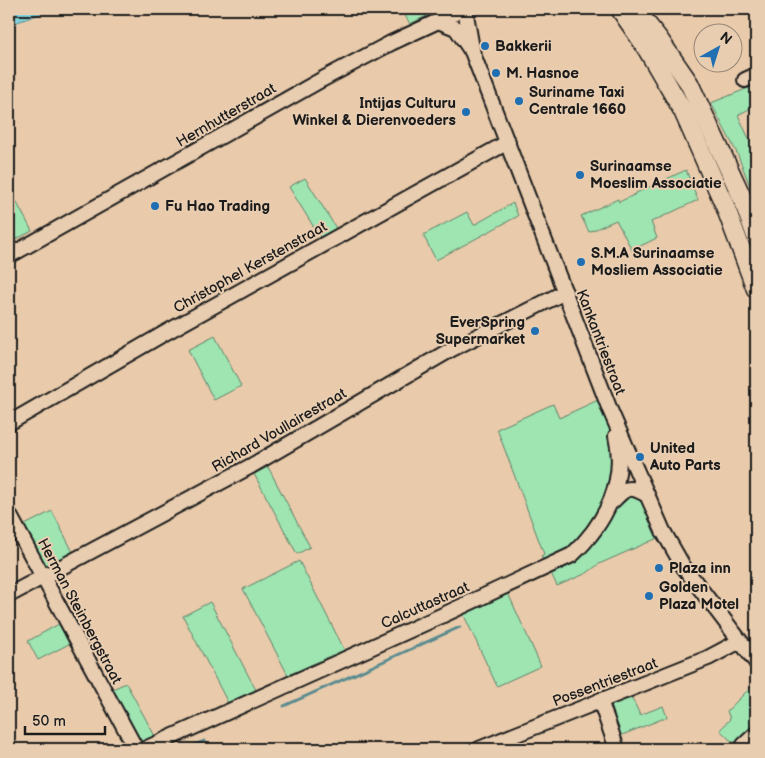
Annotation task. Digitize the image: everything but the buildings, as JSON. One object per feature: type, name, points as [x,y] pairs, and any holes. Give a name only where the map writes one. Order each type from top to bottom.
[{"type":"main road","points":[[620,9],[644,44],[683,111],[755,280]]},
{"type":"main road","points":[[634,9],[658,38],[689,83],[741,195],[756,236]]},
{"type":"street","name":"Hernhutterstraat","points":[[9,256],[321,80],[391,43],[465,9]]},
{"type":"street","name":"Kankantriestraat","points":[[465,9],[473,54],[610,410],[645,494],[683,566],[756,662]]},
{"type":"street","points":[[438,21],[456,28],[473,54]]},
{"type":"street","name":"Christophel Kerstenstraat","points":[[9,423],[165,333],[508,142]]},
{"type":"street","name":"Richard Voullairestraat","points":[[9,595],[251,466],[452,348],[565,292]]},
{"type":"street","name":"Calcuttastraat","points":[[145,749],[572,555],[587,541],[598,526],[614,492],[618,470],[618,443],[610,410]]},
{"type":"street","points":[[610,504],[625,489],[633,488],[645,494]]},
{"type":"street","name":"Herman Steinbergstraat","points":[[9,514],[136,749]]},
{"type":"street","name":"Possentriestraat","points":[[480,749],[708,658],[740,641]]},
{"type":"street","points":[[600,700],[617,749]]},
{"type":"street","points":[[743,749],[756,734]]},
{"type":"green space","points":[[401,9],[441,9],[410,24]]},
{"type":"green space","points":[[756,85],[756,120],[751,108],[738,115],[750,141],[756,138],[756,201],[737,153],[711,103]]},
{"type":"green space","points":[[686,170],[698,200],[651,222],[657,238],[632,250],[616,220],[589,232],[581,216],[618,199],[619,202]]},
{"type":"green space","points":[[305,178],[339,233],[323,242],[289,187]]},
{"type":"green space","points":[[9,188],[32,231],[11,242],[9,239]]},
{"type":"green space","points":[[513,203],[518,216],[436,260],[423,235],[467,212],[474,225]]},
{"type":"green space","points":[[215,336],[241,386],[214,400],[188,350]]},
{"type":"green space","points":[[598,400],[614,440],[611,486],[592,527],[568,550],[546,564],[541,556],[544,554],[497,429],[553,404],[559,418]]},
{"type":"green space","points":[[268,467],[310,547],[297,554],[254,474]]},
{"type":"green space","points":[[628,494],[639,494],[647,506],[660,537],[599,564],[587,573],[557,586],[551,573],[574,561],[587,551]]},
{"type":"green space","points":[[52,511],[76,558],[48,572],[19,528]]},
{"type":"green space","points":[[299,561],[346,653],[290,679],[243,589]]},
{"type":"green space","points":[[507,591],[541,666],[497,686],[462,611]]},
{"type":"green space","points":[[210,602],[257,692],[229,705],[183,616]]},
{"type":"green space","points":[[59,624],[69,644],[38,660],[28,641]]},
{"type":"green space","points":[[126,683],[156,738],[139,745],[108,691]]},
{"type":"green space","points":[[755,683],[756,732],[742,744],[730,740],[720,730],[730,719],[727,711]]},
{"type":"green space","points":[[632,698],[640,715],[663,706],[667,717],[617,737],[609,709],[614,704]]},
{"type":"water","points":[[9,9],[54,9],[9,25]]},
{"type":"waterway","points":[[284,706],[460,627]]},
{"type":"waterway","points":[[186,749],[204,741]]},
{"type":"place","name":"Bakkerii","points":[[485,46]]},
{"type":"place","name":"M. Hasnoe","points":[[496,73]]},
{"type":"place","name":"Suriname Taxi Centrale 1660","points":[[519,101]]},
{"type":"place","name":"Intijas Culturu Winkel & Dierenvoeders","points":[[466,112]]},
{"type":"place","name":"Surinaamse Moeslim Associatie","points":[[580,175]]},
{"type":"place","name":"Fu Hao Trading","points":[[155,206]]},
{"type":"place","name":"S.M.A Surinaamse Mosliem Associatie","points":[[581,262]]},
{"type":"place","name":"EverSpring Supermarket","points":[[535,331]]},
{"type":"place","name":"United Auto Parts","points":[[640,457]]},
{"type":"place","name":"Plaza inn","points":[[659,568]]},
{"type":"place","name":"Golden Plaza Motel","points":[[649,596]]}]
